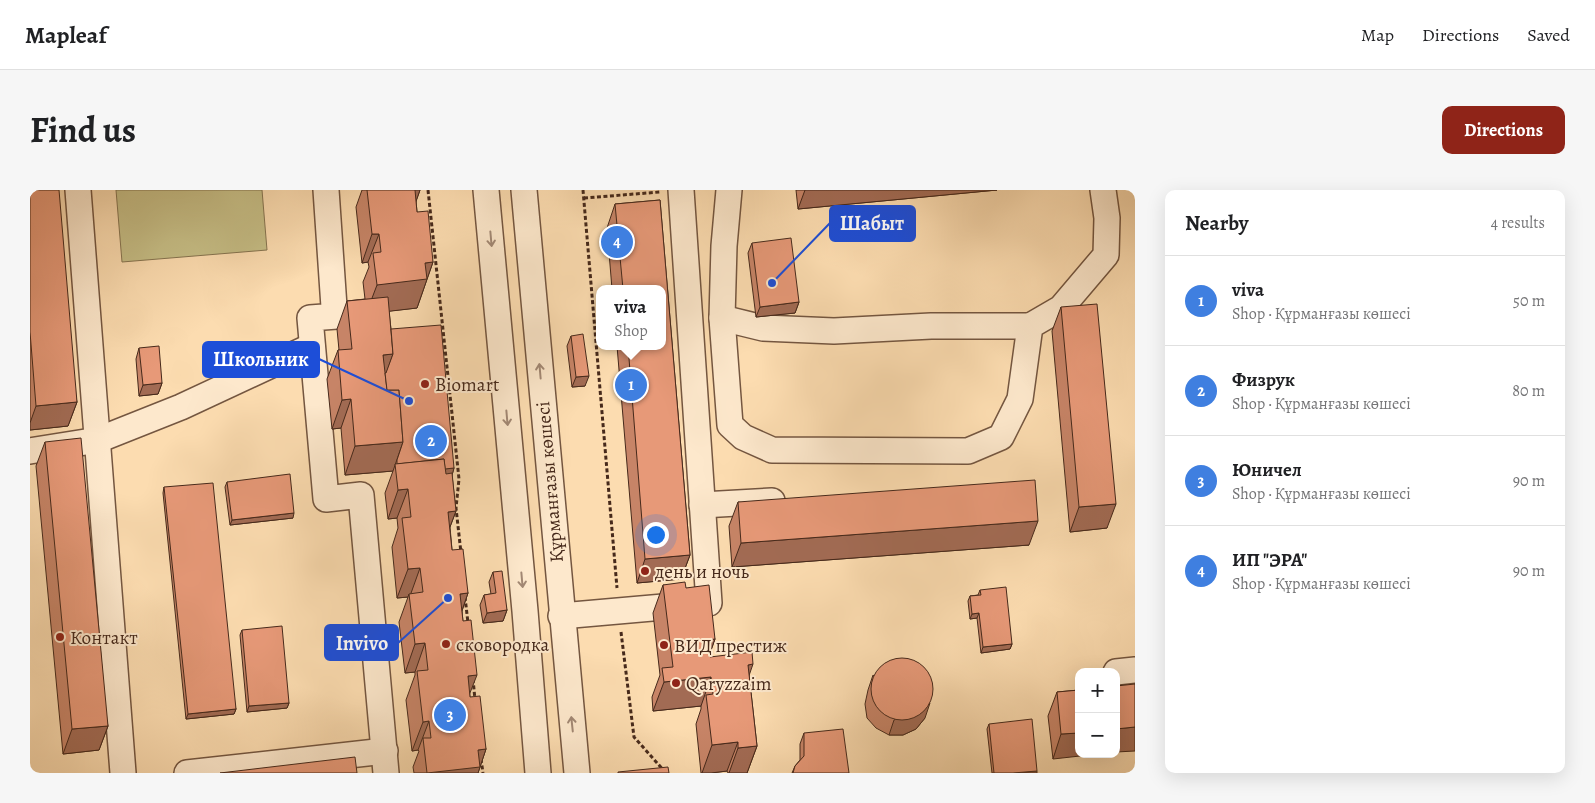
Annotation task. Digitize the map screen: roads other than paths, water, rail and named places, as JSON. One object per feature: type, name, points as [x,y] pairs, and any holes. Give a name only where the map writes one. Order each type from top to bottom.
[{"type":"street","points":[[78,190],[123,773]]},
{"type":"street","points":[[186,773],[385,762],[361,495],[326,499],[310,318],[337,316],[334,307],[326,190]]},
{"type":"street","points":[[486,190],[538,773]]},
{"type":"street","name":"Құрманғазы көшесі","points":[[524,190],[561,616],[577,773]]},
{"type":"street","points":[[561,616],[709,603],[682,190]]},
{"type":"street","points":[[729,190],[724,246],[722,318],[730,425],[742,437],[772,450],[968,451],[1001,437],[1020,399],[1030,326]]},
{"type":"street","points":[[722,318],[763,328],[834,331],[931,326],[1030,326],[1061,308],[1106,255],[1107,218],[1104,190]]},
{"type":"street","points":[[30,451],[98,440],[181,407],[312,346]]},
{"type":"street","points":[[702,505],[790,499]]},
{"type":"street","points":[[1120,672],[1135,670]]},
{"type":"place","name":"ИП \"ЭРА\"","points":[[617,242]]},
{"type":"place","name":"Шабыт","points":[[772,283]]},
{"type":"place","name":"Biomart","points":[[425,384]]},
{"type":"place","name":"viva","points":[[631,385]]},
{"type":"place","name":"Школьник","points":[[409,401]]},
{"type":"place","name":"Физрук","points":[[431,441]]},
{"type":"place","name":"день и ночь","points":[[645,571]]},
{"type":"place","name":"Invivo","points":[[448,598]]},
{"type":"place","name":"Контакт","points":[[60,637]]},
{"type":"place","name":"сковородка","points":[[446,644]]},
{"type":"place","name":"ВИД престиж","points":[[664,645]]},
{"type":"place","name":"Qaryzzaim","points":[[676,683]]},
{"type":"place","name":"Юничел","points":[[450,715]]}]
